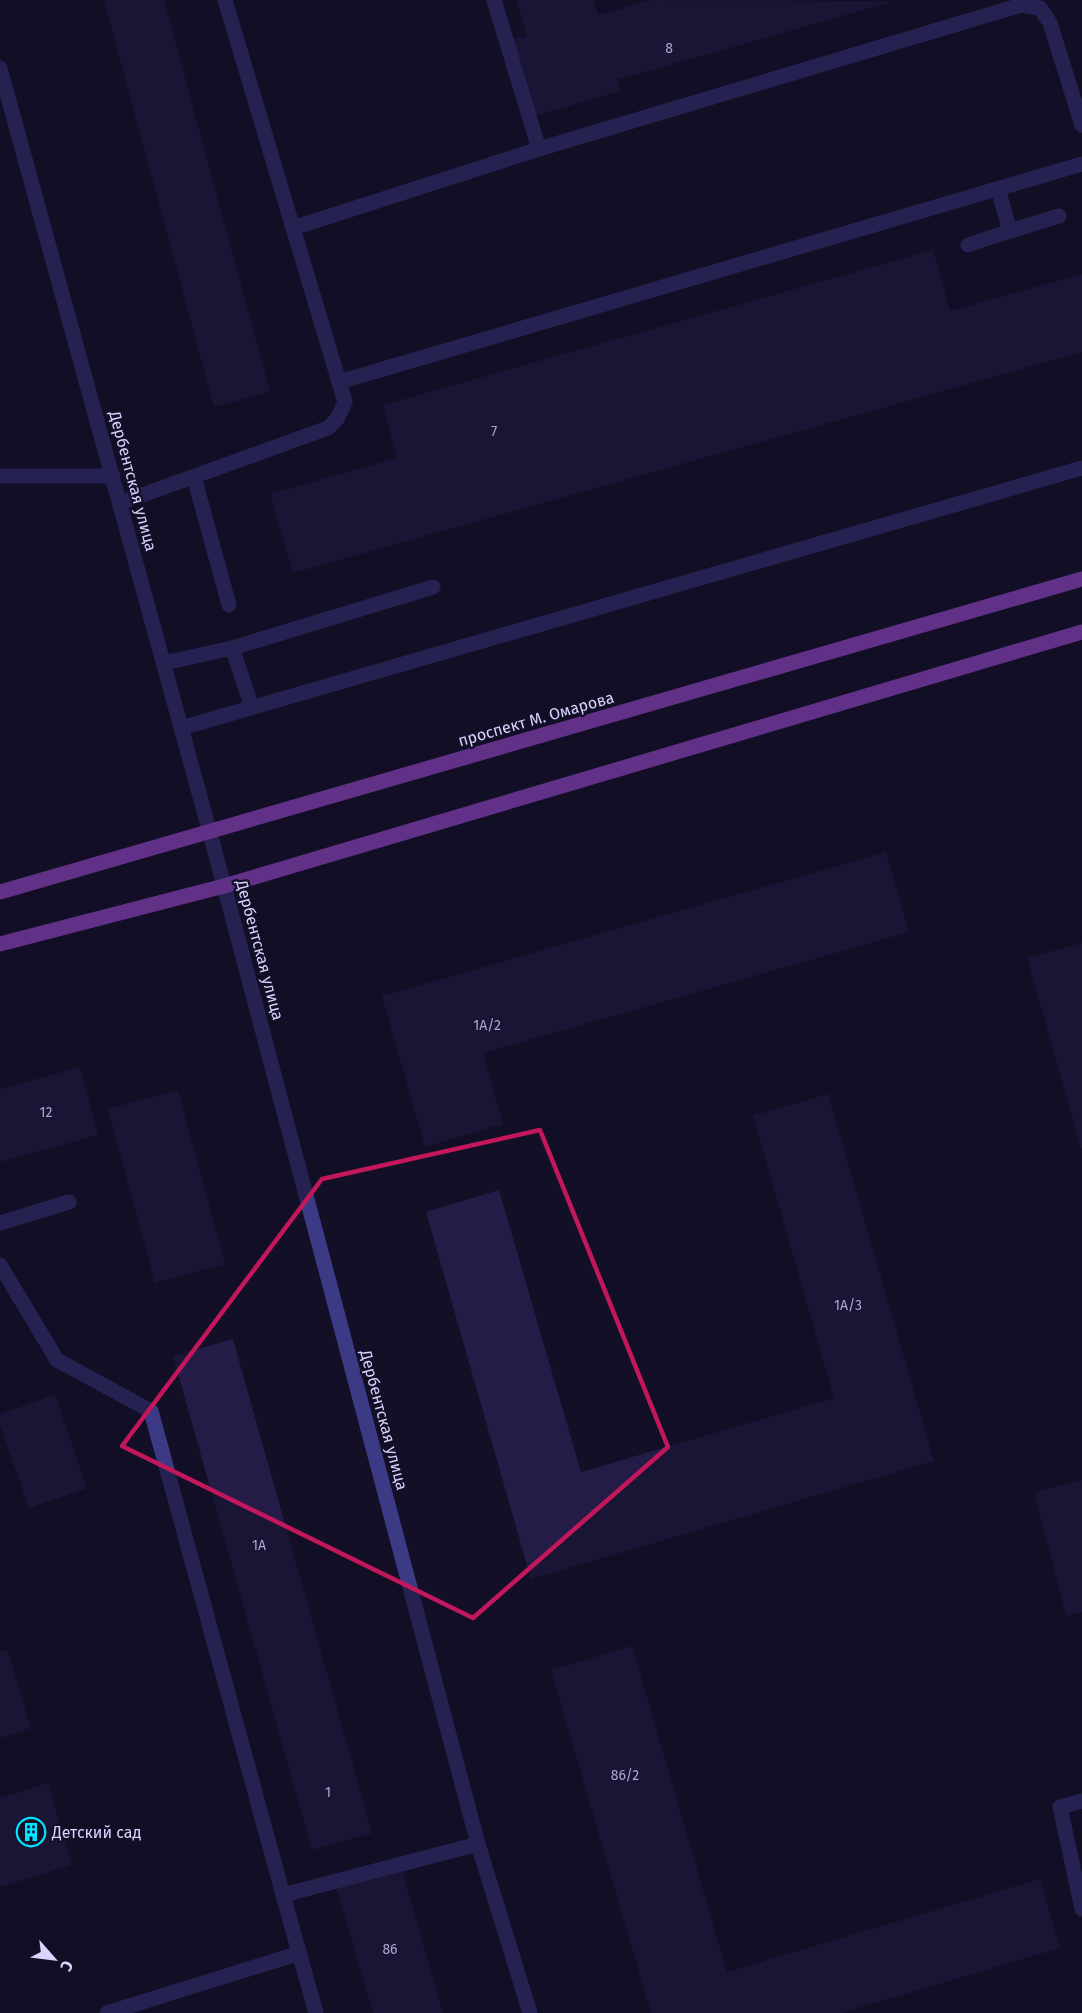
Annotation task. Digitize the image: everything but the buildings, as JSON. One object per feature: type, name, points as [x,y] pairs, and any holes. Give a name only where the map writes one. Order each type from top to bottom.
[{"type":"main road","name":"проспект М. Омарова","points":[[0,892],[1082,579]]},
{"type":"main road","points":[[0,944],[224,886],[1082,632]]},
{"type":"street","points":[[120,503],[328,428],[338,419],[345,402],[225,0]]},
{"type":"street","points":[[494,0],[539,149]]},
{"type":"street","points":[[293,228],[539,149],[1021,5],[1040,8],[1050,23],[1082,125]]},
{"type":"street","name":"Дербентская улица","points":[[0,68],[210,833],[478,1844],[530,2013]]},
{"type":"street","points":[[339,382],[1082,164]]},
{"type":"street","points":[[998,189],[1010,231]]},
{"type":"street","points":[[969,244],[1059,216]]},
{"type":"street","points":[[181,728],[1082,468]]},
{"type":"street","points":[[0,476],[113,476]]},
{"type":"street","points":[[194,477],[230,605]]},
{"type":"street","points":[[164,663],[232,648],[433,586]]},
{"type":"street","points":[[232,648],[252,707]]},
{"type":"street","points":[[0,1223],[69,1202]]},
{"type":"street","points":[[0,1264],[57,1360],[151,1412],[316,2013]]},
{"type":"street","points":[[1082,1801],[1059,1807],[1082,1908]]},
{"type":"street","points":[[283,1895],[478,1844]]},
{"type":"street","points":[[107,2013],[300,1953]]},
{"type":"highlighted area","points":[[540,1130],[668,1447],[473,1618],[122,1446],[322,1179]]},
{"type":"place","name":"Детский сад","points":[[31,1832]]}]
